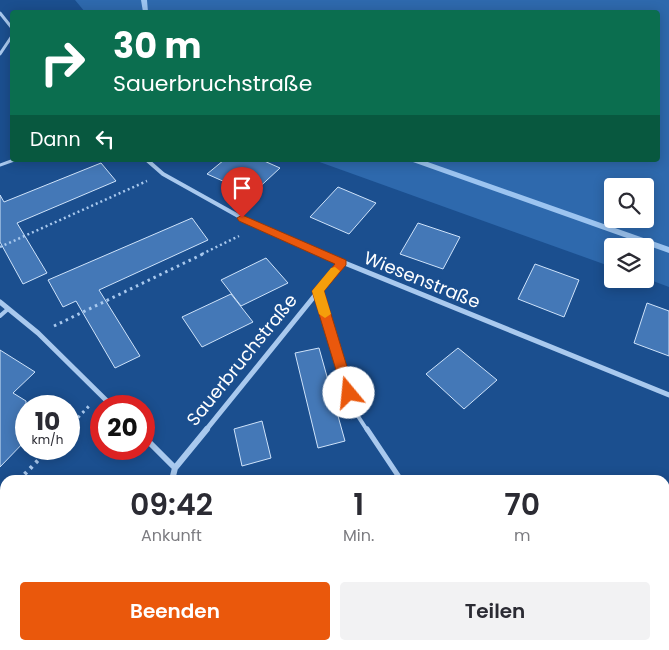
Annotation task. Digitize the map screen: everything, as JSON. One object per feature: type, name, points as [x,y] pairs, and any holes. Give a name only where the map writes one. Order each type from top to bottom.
[{"type":"street","points":[[0,13],[10,26]]},
{"type":"street","points":[[0,54],[10,39]]},
{"type":"street","name":"Wiesenstraße","points":[[149,162],[163,174],[258,227],[669,395]]},
{"type":"street","name":"Sauerbruchstraße","points":[[173,475],[175,468],[342,262]]},
{"type":"street","points":[[0,302],[38,333],[100,394]]},
{"type":"street","points":[[155,448],[175,468]]},
{"type":"lane","points":[[318,291],[354,410],[399,475]]},
{"type":"lane","points":[[0,316],[8,309]]},
{"type":"path","points":[[0,247],[163,174]]},
{"type":"path","points":[[38,333],[258,227]]},
{"type":"path","points":[[80,416],[100,394]]},
{"type":"path","points":[[24,475],[38,460]]},
{"type":"shaded area","points":[[75,0],[669,0],[669,287],[654,281],[654,238],[604,238],[604,264],[320,162],[660,162],[660,10],[83,10]]},
{"type":"building","points":[[222,162],[266,162],[280,168],[252,194],[207,174]]},
{"type":"building","points":[[101,163],[116,181],[17,223],[47,273],[23,284],[0,242],[0,195],[4,202]]},
{"type":"building","points":[[338,187],[376,203],[349,234],[310,217]]},
{"type":"building","points":[[192,218],[208,240],[99,290],[140,356],[115,368],[76,301],[63,307],[48,280]]},
{"type":"building","points":[[418,223],[460,237],[443,269],[400,254]]},
{"type":"building","points":[[266,258],[288,283],[241,306],[221,280]]},
{"type":"building","points":[[535,264],[579,280],[564,317],[518,299]]},
{"type":"building","points":[[231,294],[253,322],[202,347],[182,317]]},
{"type":"building","points":[[647,303],[669,311],[669,356],[634,343]]},
{"type":"building","points":[[319,348],[345,441],[318,448],[295,353]]},
{"type":"building","points":[[458,348],[497,380],[464,409],[426,374]]},
{"type":"building","points":[[0,350],[35,372],[13,393],[16,395],[15,451],[0,467]]},
{"type":"building","points":[[262,421],[271,458],[242,466],[234,429]]},
{"type":"waterway","points":[[144,0],[146,10]]},
{"type":"waterway","points":[[421,162],[669,250]]},
{"type":"slow traffic","points":[[325,314],[318,291],[335,271]]},
{"type":"route","points":[[242,218],[258,227],[342,262],[318,291],[349,393]]}]
